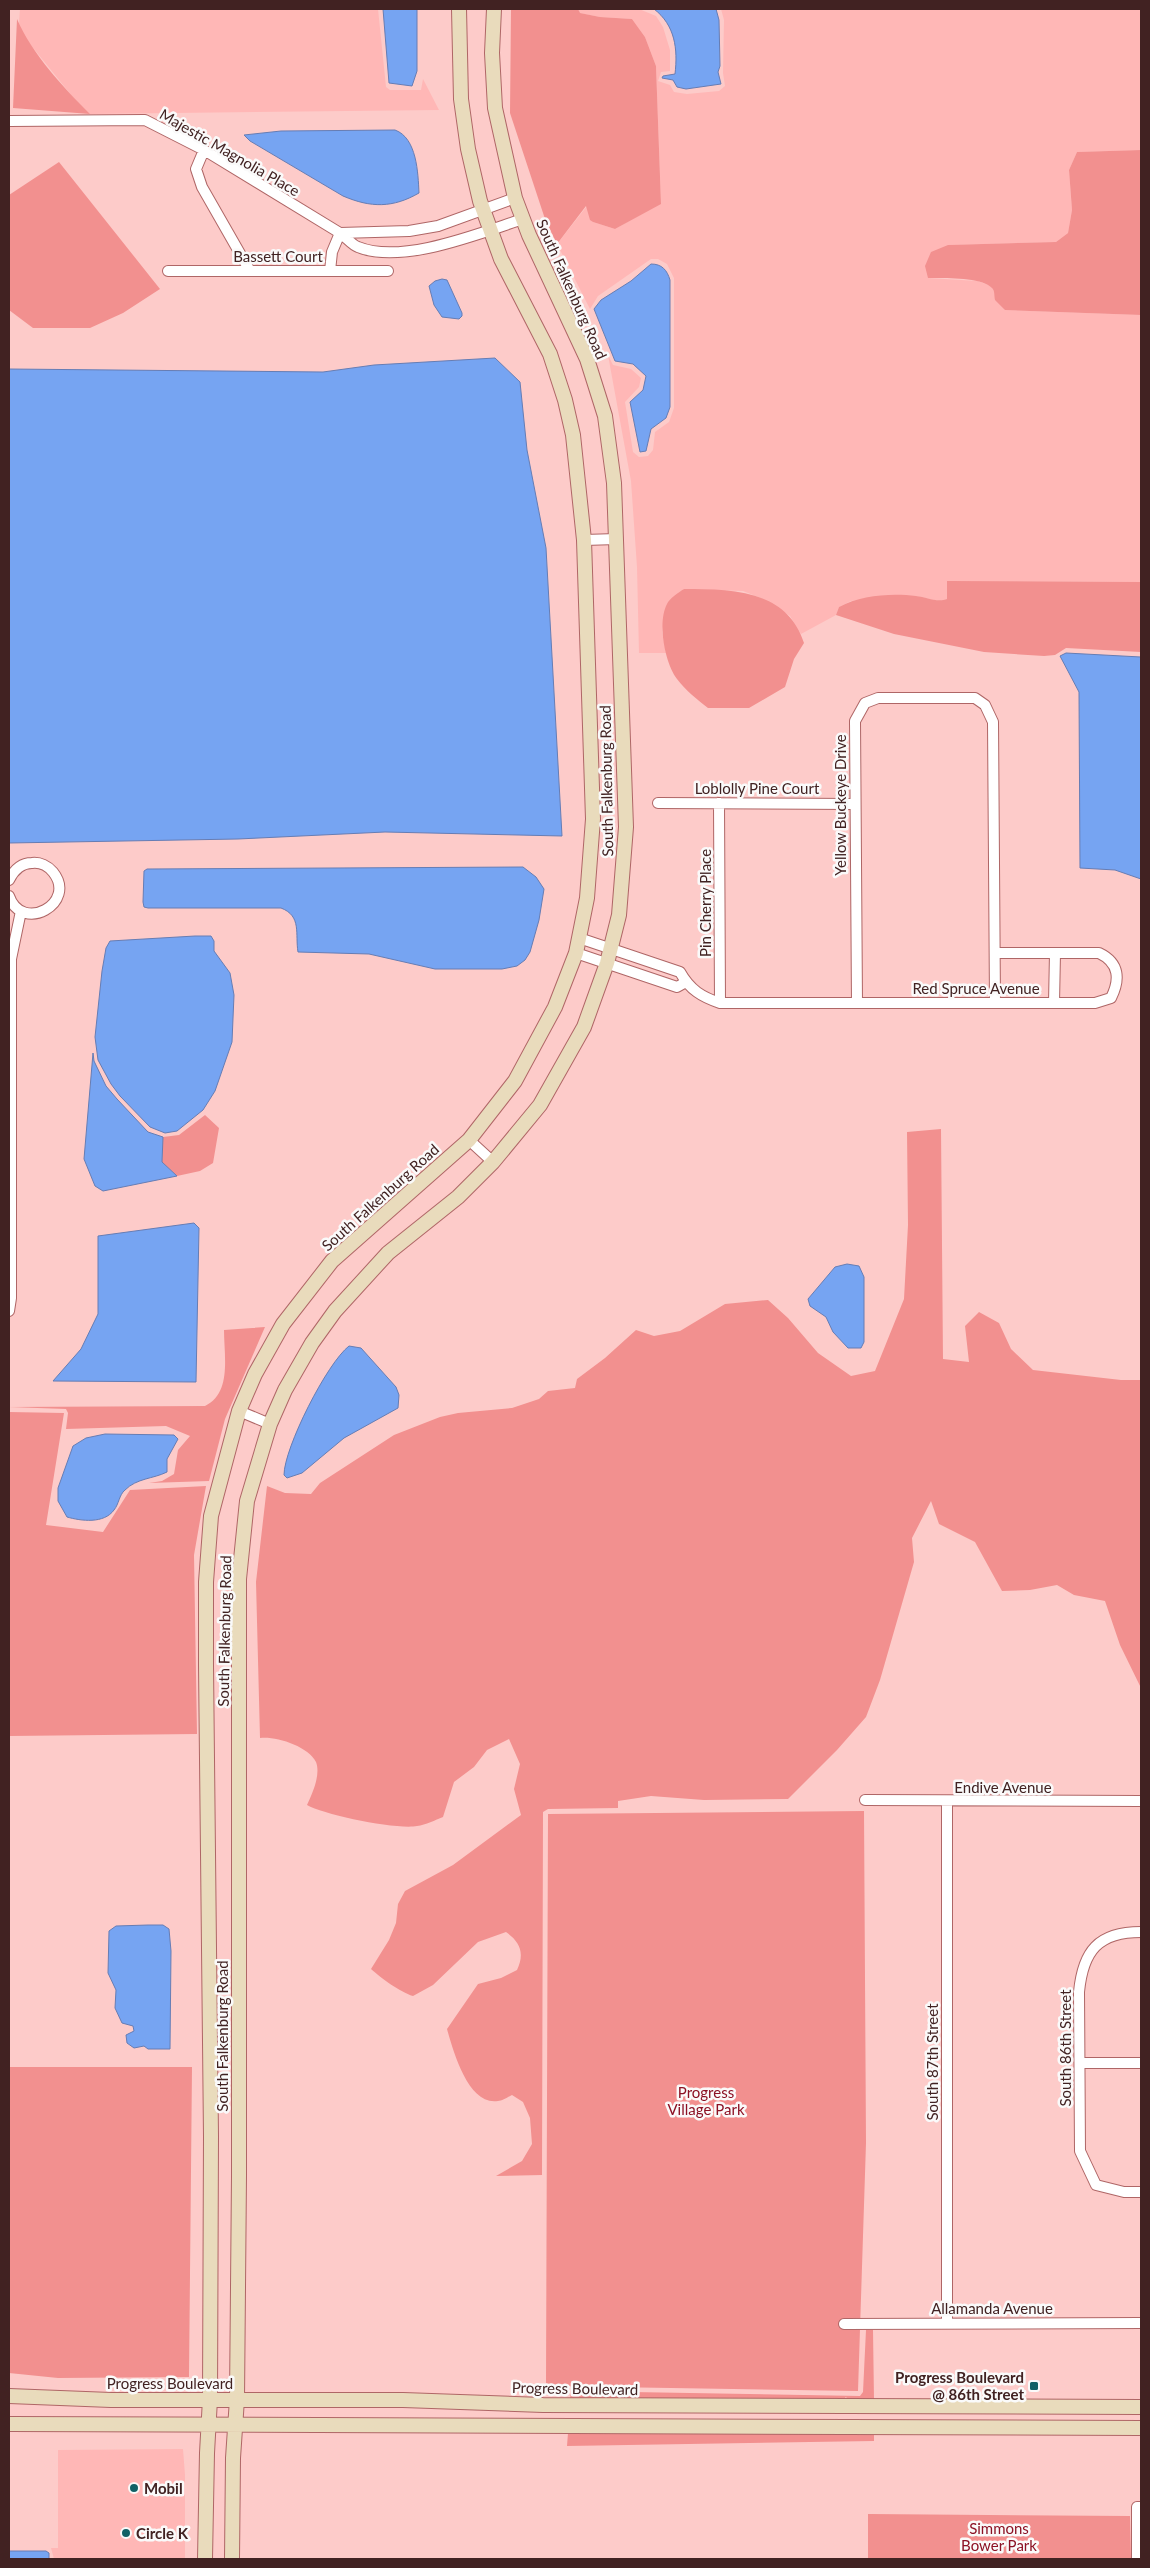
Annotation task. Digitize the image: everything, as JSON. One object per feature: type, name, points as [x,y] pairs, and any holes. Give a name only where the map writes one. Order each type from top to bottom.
[{"type":"street","name":"South Falkenburg Road","points":[[205,2559],[210,2399],[211,2040],[206,1582],[211,1516],[239,1411],[255,1374],[284,1324],[332,1261],[469,1140],[515,1081],[555,1007],[576,952],[587,898],[593,819],[584,540],[574,435],[550,354],[501,259],[483,209],[468,149],[461,99],[459,9]]},
{"type":"street","name":"South Falkenburg Road","points":[[232,2559],[237,2399],[239,1579],[247,1501],[270,1424],[285,1390],[312,1343],[335,1311],[388,1252],[458,1197],[492,1162],[540,1105],[584,1027],[611,949],[619,915],[626,827],[614,483],[605,416],[587,359],[515,198],[495,108],[492,53],[494,9]]},
{"type":"street","name":"Majestic Magnolia Place","points":[[9,121],[145,120],[204,150],[340,233],[357,247],[377,251],[411,251],[437,247],[523,219]]},
{"type":"street","points":[[204,150],[196,169],[202,187],[250,271]]},
{"type":"street","points":[[330,271],[332,252],[340,233],[409,231],[438,226],[515,198]]},
{"type":"street","points":[[409,231],[411,251]]},
{"type":"street","name":"Bassett Court","points":[[168,271],[388,271]]},
{"type":"street","points":[[584,540],[616,539]]},
{"type":"street","name":"Yellow Buckeye Drive","points":[[856,1003],[855,721],[865,703],[878,698],[975,698],[986,705],[993,722],[995,1004]]},
{"type":"street","name":"Loblolly Pine Court","points":[[658,803],[856,804]]},
{"type":"street","name":"Pin Cherry Place","points":[[719,803],[720,1004]]},
{"type":"street","points":[[9,880],[19,867],[27,863],[45,865],[56,876],[59,892],[52,906],[37,914],[22,911],[14,906],[9,896]]},
{"type":"street","points":[[9,1311],[12,1298],[10,1180],[12,959],[22,911]]},
{"type":"street","name":"Red Spruce Avenue","points":[[579,938],[680,972],[686,982],[700,996],[720,1004],[1095,1004],[1111,998],[1117,986],[1117,969],[1109,957],[1100,953],[995,953]]},
{"type":"street","points":[[576,952],[677,987],[686,982]]},
{"type":"street","points":[[1054,1004],[1055,953]]},
{"type":"street","points":[[658,980],[662,966]]},
{"type":"street","points":[[469,1140],[492,1162]]},
{"type":"street","points":[[239,1411],[270,1424]]},
{"type":"street","name":"Endive Avenue","points":[[866,1800],[947,1802],[1141,1801]]},
{"type":"street","name":"South 87th Street","points":[[947,1802],[947,2323]]},
{"type":"street","name":"South 86th Street","points":[[1141,1932],[1126,1932],[1111,1936],[1098,1943],[1087,1956],[1081,1974],[1080,1992],[1080,2151],[1096,2185],[1124,2192],[1141,2192]]},
{"type":"street","points":[[1080,2063],[1141,2063]]},
{"type":"street","name":"Allamanda Avenue","points":[[844,2324],[1141,2323]]},
{"type":"street","name":"Progress Boulevard","points":[[9,2396],[111,2400],[403,2400],[543,2405],[1141,2407]]},
{"type":"street","points":[[676,2427],[704,2419],[829,2419],[845,2406],[849,2416],[862,2423],[882,2427]]},
{"type":"street","points":[[993,2406],[993,2429]]},
{"type":"street","points":[[9,2424],[993,2429],[1141,2428]]},
{"type":"street","points":[[1137,2559],[1139,2507]]},
{"type":"shaded area","points":[[20,9],[378,9],[386,87],[390,90],[421,90],[423,79],[439,110],[90,114],[72,96],[25,38],[19,24]]},
{"type":"shaded area","points":[[578,9],[639,9],[656,16],[663,27],[670,50],[670,71],[661,72],[658,81],[670,85],[674,92],[687,94],[719,91],[725,86],[723,73],[724,20],[721,9],[1141,9],[1141,150],[1077,152],[1069,170],[1072,210],[1068,233],[1056,242],[948,245],[928,278],[978,281],[991,286],[1005,310],[1141,315],[1141,582],[947,581],[947,599],[940,601],[915,596],[900,596],[851,601],[839,607],[836,615],[801,634],[790,616],[763,599],[743,591],[684,589],[667,605],[662,632],[666,653],[639,653],[637,567],[631,481],[608,355],[613,365],[631,369],[641,378],[639,387],[625,402],[633,452],[639,457],[648,456],[653,450],[655,432],[669,422],[674,408],[674,278],[667,264],[658,259],[651,259],[598,296],[590,309],[557,244],[587,206],[593,222],[615,229],[661,203],[656,66],[645,37],[632,19],[600,17],[579,13]]},
{"type":"shaded area","points":[[183,2449],[185,2475],[185,2559],[54,2559],[51,2548],[58,2548],[58,2450]]},
{"type":"green space","points":[[511,9],[578,9],[580,13],[600,17],[632,19],[645,37],[656,66],[661,204],[615,229],[590,220],[586,206],[557,244],[545,219],[510,113]]},
{"type":"green space","points":[[17,19],[23,32],[40,57],[59,81],[90,114],[13,108]]},
{"type":"green space","points":[[1141,150],[1141,315],[1005,310],[995,300],[994,290],[987,284],[962,279],[928,278],[925,266],[931,252],[948,245],[1056,242],[1068,233],[1072,210],[1069,170],[1077,152]]},
{"type":"green space","points":[[59,162],[160,289],[123,313],[90,328],[33,328],[9,310],[9,195]]},
{"type":"green space","points":[[947,581],[1141,582],[1141,652],[1066,648],[1055,655],[1044,656],[984,652],[894,634],[836,615],[839,607],[867,597],[907,595],[936,600],[947,599]]},
{"type":"green space","points":[[684,589],[738,592],[771,602],[785,612],[796,625],[804,643],[794,659],[785,687],[749,708],[708,708],[688,691],[677,679],[669,663],[663,632],[664,612],[667,604]]},
{"type":"green space","points":[[205,1115],[219,1128],[213,1163],[200,1171],[177,1176],[162,1162],[163,1137],[179,1135]]},
{"type":"green space","points":[[941,1129],[943,1359],[969,1362],[965,1326],[979,1312],[999,1323],[1011,1349],[1033,1370],[1121,1380],[1141,1380],[1141,1688],[1120,1645],[1105,1601],[1074,1595],[1057,1585],[1030,1590],[1002,1591],[975,1542],[939,1524],[931,1501],[912,1538],[914,1562],[880,1680],[866,1717],[837,1750],[788,1799],[704,1800],[651,1796],[618,1801],[618,1808],[548,1809],[543,1812],[542,2175],[496,2176],[522,2161],[532,2144],[530,2118],[523,2102],[512,2095],[498,2101],[487,2100],[478,2095],[463,2075],[447,2029],[478,1984],[501,1978],[517,1970],[521,1958],[518,1944],[506,1932],[478,1942],[433,1985],[413,1996],[391,1984],[371,1969],[389,1940],[396,1923],[398,1904],[405,1891],[453,1865],[521,1815],[514,1789],[520,1764],[509,1739],[487,1750],[474,1767],[454,1782],[443,1817],[427,1824],[408,1827],[361,1821],[307,1805],[317,1778],[316,1762],[312,1756],[299,1747],[283,1740],[260,1738],[256,1582],[267,1486],[285,1493],[311,1494],[320,1483],[394,1435],[440,1417],[458,1413],[512,1408],[539,1399],[548,1391],[575,1388],[577,1379],[605,1358],[636,1330],[654,1336],[680,1331],[725,1304],[768,1300],[788,1318],[818,1353],[851,1376],[875,1371],[904,1299],[908,1225],[907,1132]]},
{"type":"green space","points":[[265,1327],[225,1419],[209,1481],[149,1483],[162,1481],[174,1474],[178,1450],[190,1436],[166,1426],[66,1429],[68,1413],[66,1409],[9,1407],[205,1406],[214,1400],[223,1383],[225,1373],[224,1330]]},
{"type":"green space","points":[[9,1412],[64,1413],[46,1525],[103,1532],[130,1490],[206,1486],[194,1555],[197,1734],[9,1736]]},
{"type":"green space","name":"Progress Village Park","points":[[864,1811],[866,2143],[858,2391],[546,2386],[548,1814]]},
{"type":"green space","points":[[9,2067],[192,2067],[189,2377],[58,2378],[9,2373]]},
{"type":"green space","points":[[866,2330],[873,2330],[874,2400],[848,2400],[846,2397],[843,2400],[570,2399],[571,2391],[860,2396],[863,2392]]},
{"type":"green space","points":[[568,2433],[874,2434],[874,2441],[567,2446]]},
{"type":"green space","name":"Simmons Bower Park","points":[[868,2514],[1130,2516],[1131,2559],[868,2559]]},
{"type":"water","points":[[383,9],[417,9],[417,71],[412,86],[389,83]]},
{"type":"water","points":[[654,9],[716,9],[719,20],[720,66],[718,72],[721,84],[686,89],[677,87],[673,80],[662,78],[663,76],[675,74],[674,38],[667,22]]},
{"type":"water","points":[[395,130],[408,140],[412,148],[417,166],[419,193],[391,204],[382,205],[363,203],[343,196],[250,141],[244,135],[281,131]]},
{"type":"water","points":[[651,264],[664,268],[670,280],[670,407],[666,418],[651,429],[646,451],[640,452],[630,402],[643,390],[646,376],[633,364],[615,361],[594,309],[601,300],[631,281]]},
{"type":"water","points":[[447,280],[462,313],[459,319],[442,317],[434,305],[429,286],[435,281]]},
{"type":"water","points":[[495,358],[520,382],[527,450],[546,548],[562,836],[385,832],[238,839],[9,843],[9,369],[323,372],[374,365]]},
{"type":"water","points":[[1066,653],[1141,657],[1141,879],[1115,870],[1080,868],[1079,692],[1060,656]]},
{"type":"water","points":[[523,867],[536,877],[544,889],[539,920],[530,952],[525,960],[517,966],[502,969],[435,969],[369,954],[298,952],[295,921],[288,911],[281,908],[148,908],[144,907],[143,902],[144,871],[147,869]]},
{"type":"water","points":[[211,936],[214,941],[214,951],[230,973],[234,995],[232,1042],[215,1091],[203,1110],[177,1131],[165,1133],[150,1127],[120,1096],[98,1060],[95,1037],[102,971],[106,948],[110,941]]},
{"type":"water","points":[[93,1053],[94,1061],[106,1086],[148,1132],[163,1137],[162,1162],[177,1176],[103,1191],[95,1186],[84,1159]]},
{"type":"water","points":[[194,1223],[199,1228],[196,1382],[53,1381],[81,1349],[98,1314],[98,1236]]},
{"type":"water","points":[[847,1264],[859,1266],[864,1277],[864,1342],[861,1348],[848,1348],[833,1332],[826,1317],[810,1306],[808,1299],[835,1267]]},
{"type":"water","points":[[349,1346],[361,1348],[396,1387],[399,1395],[398,1408],[344,1438],[302,1473],[287,1478],[284,1475],[286,1462],[308,1407],[340,1355]]},
{"type":"water","points":[[105,1434],[174,1435],[178,1439],[167,1459],[167,1472],[130,1486],[123,1492],[116,1508],[110,1514],[104,1518],[92,1520],[79,1520],[67,1517],[58,1501],[58,1488],[73,1446],[86,1438]]},
{"type":"water","points":[[163,1925],[169,1929],[171,1951],[170,2049],[148,2049],[144,2046],[134,2048],[127,2043],[126,2035],[134,2031],[133,2026],[122,2023],[115,2008],[116,1990],[108,1973],[109,1931],[116,1926]]},
{"type":"water","points":[[9,2551],[46,2551],[49,2553],[49,2559],[9,2559]]},
{"type":"place","name":"Progress Boulevard @ 86th Street","points":[[1034,2386]]},
{"type":"place","name":"Mobil","points":[[134,2488]]},
{"type":"place","name":"Circle K","points":[[126,2533]]}]
